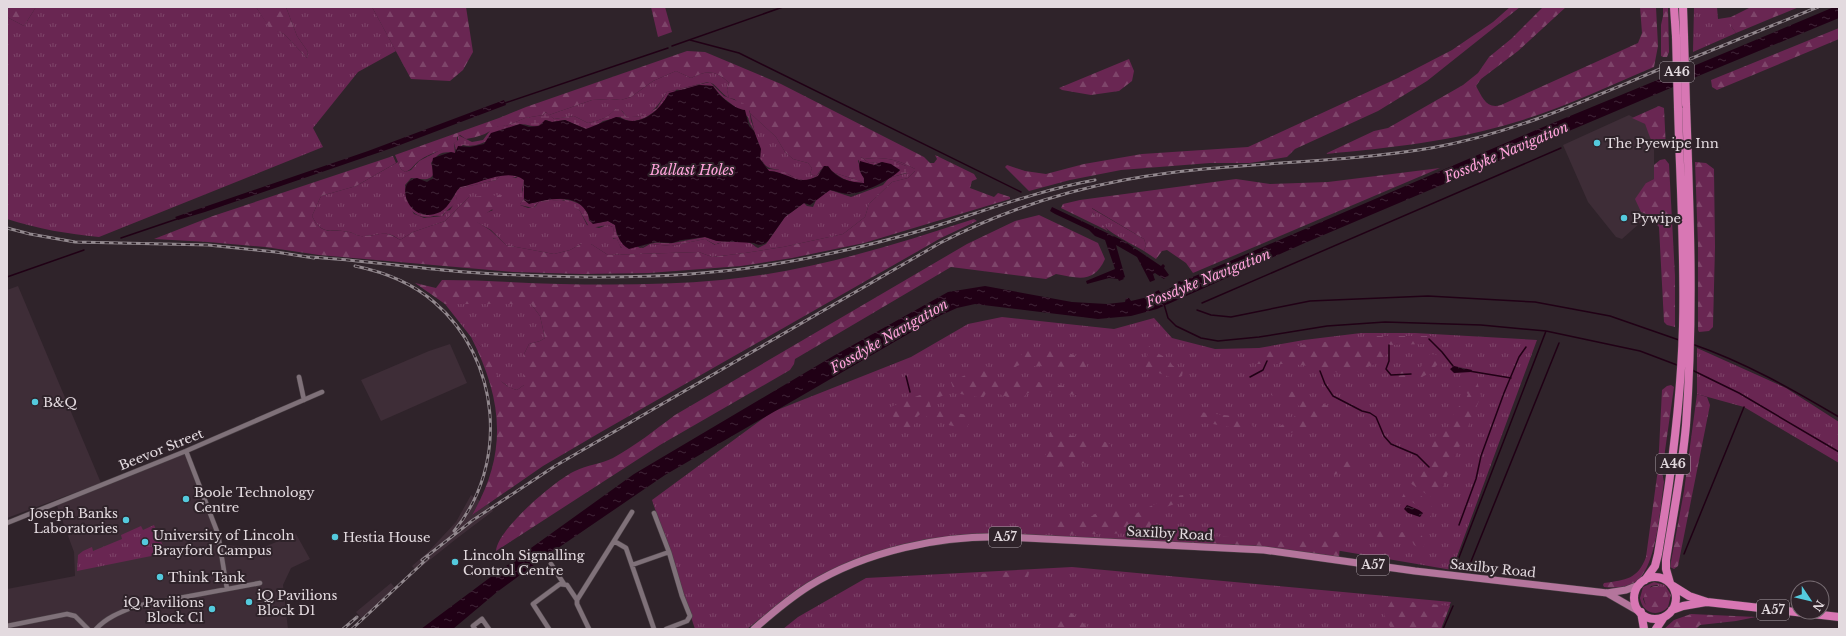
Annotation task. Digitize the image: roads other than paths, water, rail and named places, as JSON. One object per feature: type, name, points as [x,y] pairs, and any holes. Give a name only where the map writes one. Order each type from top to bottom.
[{"type":"highway","name":"A46","points":[[1671,585],[1666,569],[1666,560],[1680,475],[1691,244],[1686,104],[1680,37],[1674,7]]},
{"type":"highway","name":"A46","points":[[1683,7],[1680,37],[1678,108],[1687,325]]},
{"type":"highway","name":"A46","points":[[1642,582],[1655,566],[1658,554],[1672,474],[1684,388]]},
{"type":"highway","points":[[1644,629],[1635,598],[1642,582],[1656,577],[1663,579],[1671,585],[1676,598],[1672,610],[1664,617],[1656,629]]},
{"type":"highway","name":"A57","points":[[1671,585],[1689,596],[1707,602],[1839,617]]},
{"type":"highway","name":"A57","points":[[1672,610],[1707,602]]},
{"type":"highway","points":[[1640,612],[1653,618],[1664,617]]},
{"type":"main road","name":"Saxilby Road","points":[[754,629],[809,586],[845,568],[888,553],[929,542],[978,537],[1006,537],[1264,550],[1415,571],[1606,592],[1626,590],[1642,582]]},
{"type":"main road","name":"Saxilby Road","points":[[1606,592],[1640,612]]},
{"type":"street","points":[[299,377],[304,400]]},
{"type":"street","name":"Beevor Street","points":[[7,523],[186,451],[322,392]]},
{"type":"street","points":[[186,451],[218,534],[227,589]]},
{"type":"street","points":[[577,600],[632,512]]},
{"type":"street","points":[[654,513],[669,552],[682,596],[690,616],[687,621],[666,629]]},
{"type":"street","points":[[614,541],[626,548],[654,629]]},
{"type":"street","points":[[632,565],[669,552]]},
{"type":"street","points":[[551,564],[577,600],[577,604],[589,629]]},
{"type":"street","points":[[96,629],[104,621],[118,613],[136,606],[260,583]]},
{"type":"street","points":[[548,629],[533,604],[560,584],[564,584]]},
{"type":"street","points":[[7,626],[67,614],[75,616],[88,629]]},
{"type":"street","points":[[475,629],[473,626],[482,619],[489,629]]},
{"type":"water","points":[[1834,7],[1839,7],[1839,18],[1691,79],[1691,67]]},
{"type":"water","name":"Fossdyke Navigation","points":[[1672,74],[1673,87],[1307,242],[1157,309],[1131,316],[1098,319],[975,304],[957,308],[939,316],[665,475],[542,559],[497,592],[453,629],[421,629],[634,474],[835,355],[948,292],[985,286],[1072,302],[1107,304],[1125,302],[1126,298],[1129,298],[1131,301],[1156,295],[1155,292],[1159,290],[1161,293],[1178,284],[1177,282],[1181,282],[1536,130]]},
{"type":"water","name":"Ballast Holes","points":[[699,85],[713,86],[727,101],[736,107],[745,110],[749,126],[754,131],[761,149],[760,159],[769,171],[799,180],[804,180],[818,176],[824,166],[828,166],[835,174],[843,179],[864,183],[864,178],[859,168],[860,161],[874,165],[882,162],[891,164],[900,170],[884,182],[861,192],[844,194],[830,190],[810,205],[804,203],[785,217],[768,241],[759,245],[754,243],[717,241],[705,237],[672,243],[655,242],[629,249],[623,245],[619,239],[615,225],[608,221],[593,224],[590,221],[586,211],[575,201],[567,199],[552,199],[529,204],[524,200],[524,180],[517,176],[510,175],[460,187],[449,204],[443,210],[429,215],[420,214],[413,209],[408,202],[405,194],[406,187],[410,181],[417,178],[427,182],[433,178],[433,158],[451,152],[455,153],[458,146],[470,147],[484,144],[491,133],[520,124],[529,127],[539,126],[545,120],[552,122],[565,120],[586,129],[616,117],[632,121],[639,120],[645,118],[656,110],[669,93]]},
{"type":"water","points":[[504,100],[506,105],[392,148],[205,212],[178,220],[175,217],[368,151]]},
{"type":"water","points":[[1052,207],[1124,241],[1161,266],[1163,264],[1169,275],[1164,279],[1155,273],[1153,274],[1155,280],[1150,282],[1137,257],[1116,245],[1125,277],[1123,278],[1124,279],[1119,281],[1118,279],[1109,278],[1087,284],[1086,281],[1115,269],[1105,240],[1095,236],[1089,230],[1050,211]]},
{"type":"water","points":[[1454,366],[1472,370],[1471,372],[1454,373],[1450,369]]},
{"type":"water","points":[[1407,505],[1423,513],[1420,517],[1408,513],[1404,509]]},
{"type":"waterway","points":[[672,46],[783,7]]},
{"type":"waterway","points":[[690,40],[739,53],[1021,192]]},
{"type":"waterway","points":[[505,103],[668,48]]},
{"type":"waterway","points":[[1202,303],[1561,148]]},
{"type":"waterway","points":[[121,238],[177,219]]},
{"type":"waterway","points":[[7,277],[84,250]]},
{"type":"waterway","points":[[1197,310],[1211,315],[1231,317],[1310,301],[1428,296],[1535,302],[1610,316],[1679,340]]},
{"type":"waterway","name":"Fossdyke Navigation","points":[[1164,304],[1168,318],[1176,326],[1201,338],[1218,341],[1259,337],[1327,326],[1385,322],[1481,325],[1546,331],[1640,351],[1677,365]]},
{"type":"waterway","points":[[1456,565],[1546,331]]},
{"type":"waterway","points":[[1429,339],[1453,366]]},
{"type":"waterway","points":[[1468,569],[1559,343]]},
{"type":"waterway","points":[[1692,344],[1749,368],[1804,396],[1839,417]]},
{"type":"waterway","points":[[1389,345],[1389,361],[1386,369],[1391,375],[1411,374]]},
{"type":"waterway","points":[[1459,525],[1476,479],[1481,456],[1504,393],[1519,357],[1526,347]]},
{"type":"waterway","points":[[1250,377],[1263,370],[1267,361]]},
{"type":"waterway","points":[[1692,370],[1739,393],[1839,452]]},
{"type":"waterway","points":[[1320,371],[1325,384],[1333,396],[1376,417],[1384,436],[1391,444],[1417,455],[1429,467]]},
{"type":"waterway","points":[[1469,371],[1511,378]]},
{"type":"waterway","points":[[906,376],[910,392]]},
{"type":"waterway","points":[[1684,554],[1744,407]]},
{"type":"waterway","points":[[1443,629],[1453,606]]},
{"type":"railway","points":[[1690,59],[1818,7]]},
{"type":"railway","points":[[422,560],[473,520],[555,466],[940,243],[984,222],[1053,197],[1124,180],[1200,169],[1355,158],[1431,148],[1463,141],[1524,124],[1554,113],[1672,64]]},
{"type":"railway","points":[[310,257],[465,272],[541,276],[618,277],[694,274],[769,265],[811,258],[873,244],[1054,189],[1095,180]]},
{"type":"railway","points":[[7,228],[30,234],[75,242],[208,245],[276,252],[314,258]]},
{"type":"railway","points":[[355,266],[376,271],[407,283],[434,302],[456,325],[473,352],[484,381],[490,412],[490,444],[484,475],[472,504],[454,531]]},
{"type":"railway","points":[[352,629],[428,558]]},
{"type":"railway","points":[[343,629],[357,617]]},
{"type":"place","name":"The Pyewipe Inn","points":[[1597,143]]},
{"type":"place","name":"Pywipe","points":[[1624,218]]},
{"type":"place","name":"B&Q","points":[[35,402]]},
{"type":"place","name":"Boole Technology Centre","points":[[186,499]]},
{"type":"place","name":"Joseph Banks Laboratories","points":[[126,520]]},
{"type":"place","name":"Hestia House","points":[[335,537]]},
{"type":"place","name":"University of Lincoln Brayford Campus","points":[[145,542]]},
{"type":"place","name":"Lincoln Signalling Control Centre","points":[[455,562]]},
{"type":"place","name":"Think Tank","points":[[160,577]]},
{"type":"place","name":"iQ Pavilions Block D1","points":[[249,602]]},
{"type":"place","name":"iQ Pavilions Block C1","points":[[212,609]]}]
